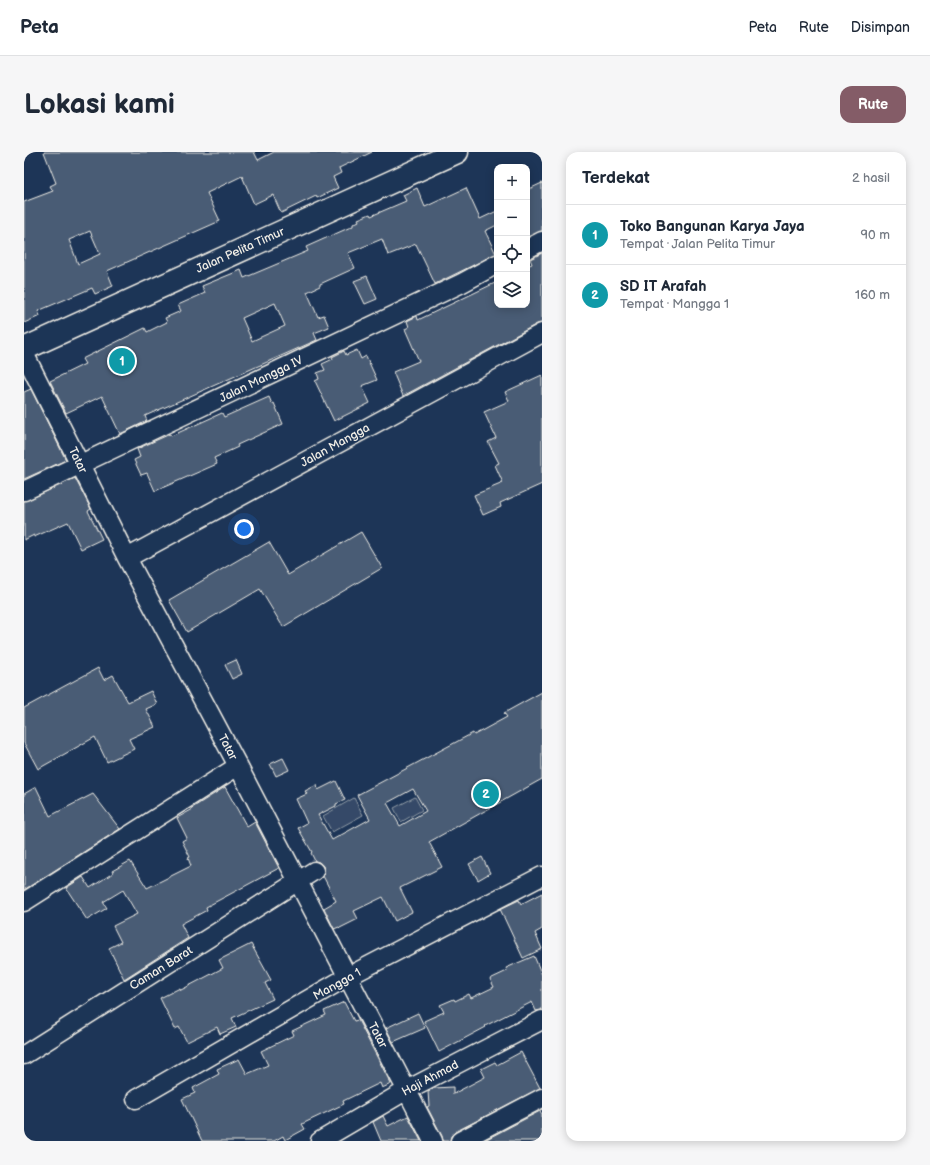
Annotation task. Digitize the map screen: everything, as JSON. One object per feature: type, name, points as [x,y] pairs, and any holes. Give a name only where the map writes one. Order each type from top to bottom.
[{"type":"street","name":"Jalan Pelita Timur","points":[[24,348],[457,152]]},
{"type":"street","points":[[530,247],[542,241]]},
{"type":"street","name":"Jalan Mangga IV","points":[[24,491],[462,283],[494,266]]},
{"type":"street","name":"Jalan Mangga","points":[[127,558],[542,333]]},
{"type":"street","name":"Tatar","points":[[24,353],[127,558],[238,766],[433,1141]]},
{"type":"street","points":[[24,902],[238,766]]},
{"type":"street","name":"Caman Barat","points":[[24,1055],[314,871]]},
{"type":"street","name":"Mangga 1","points":[[136,1099],[347,977],[542,876]]},
{"type":"street","name":"Haji Ahmad","points":[[320,1141],[407,1090],[542,1020]]},
{"type":"street","points":[[460,1141],[542,1098]]},
{"type":"shaded area","points":[[415,797],[422,810],[401,822],[394,808]]},
{"type":"shaded area","points":[[354,798],[363,815],[332,832],[323,816]]},
{"type":"building","points":[[44,152],[254,152],[258,160],[274,152],[372,152],[339,168],[341,173],[333,177],[338,188],[317,198],[316,196],[281,213],[273,195],[254,204],[242,176],[207,193],[220,221],[107,271],[113,286],[95,294],[92,288],[38,311],[40,316],[24,323],[24,202],[53,191],[50,186],[56,183]],"holes":[[[90,231],[100,254],[78,264],[69,240]]]},
{"type":"building","points":[[542,183],[542,231],[530,236],[530,200],[530,189]]},
{"type":"building","points":[[417,188],[425,207],[466,188],[480,219],[494,212],[494,226],[485,231],[494,250],[494,255],[435,284],[416,244],[388,255],[382,239],[348,253],[355,268],[320,284],[320,286],[307,292],[318,317],[324,315],[329,327],[314,333],[317,340],[145,416],[147,421],[120,434],[102,396],[66,413],[50,381],[85,364],[82,359],[145,328],[147,332],[167,322],[165,318],[181,311],[178,305],[205,293],[202,286],[241,270],[244,278],[308,251],[306,247],[353,226],[353,224],[359,221],[358,219],[370,214],[371,216],[406,201],[403,195]],"holes":[[[275,303],[285,326],[252,341],[242,318]]]},
{"type":"building","points":[[542,253],[542,323],[537,324],[403,396],[393,372],[419,361],[405,329],[409,327],[407,321],[417,316],[418,320],[494,283],[494,308],[530,308],[530,265],[532,264],[530,259]]},
{"type":"building","points":[[367,276],[377,299],[365,304],[354,281]]},
{"type":"building","points":[[357,350],[361,359],[366,356],[377,380],[362,386],[370,403],[334,421],[315,381],[319,379],[317,373],[325,370],[322,364],[333,359],[332,357],[344,351],[346,355]]},
{"type":"building","points":[[542,375],[542,484],[500,503],[501,507],[483,515],[474,495],[503,483],[495,465],[499,463],[488,442],[496,438],[484,412],[509,401],[505,392]]},
{"type":"building","points":[[31,389],[66,460],[24,479],[24,392]]},
{"type":"building","points":[[269,397],[272,404],[274,403],[283,424],[237,445],[238,447],[214,458],[217,464],[155,491],[147,473],[141,475],[134,460],[140,457],[137,449],[170,434],[171,436],[222,413],[224,417]]},
{"type":"building","points":[[75,478],[91,509],[88,511],[102,539],[81,549],[68,522],[24,540],[24,501]]},
{"type":"building","points":[[361,532],[382,568],[283,627],[260,589],[187,632],[169,600],[269,542],[288,575]]},
{"type":"building","points":[[236,660],[242,674],[232,679],[225,665]]},
{"type":"building","points":[[98,668],[104,680],[113,675],[128,702],[151,691],[157,704],[146,709],[155,727],[129,739],[134,749],[107,762],[95,737],[38,769],[24,743],[24,708]]},
{"type":"building","points":[[542,692],[542,779],[429,842],[442,867],[400,888],[412,912],[395,921],[383,897],[354,911],[358,919],[340,928],[334,929],[324,908],[336,901],[323,876],[323,866],[319,862],[315,861],[311,853],[312,852],[298,828],[307,823],[296,799],[307,794],[305,791],[317,785],[318,790],[336,781],[345,800],[318,815],[332,840],[370,819],[357,795],[473,733],[474,735],[507,717],[504,713]],"holes":[[[413,789],[426,811],[400,826],[387,803]]]},
{"type":"building","points":[[283,758],[289,770],[276,776],[270,764]]},
{"type":"building","points":[[36,787],[50,816],[93,794],[120,829],[24,890],[24,794]]},
{"type":"building","points":[[225,787],[247,827],[255,822],[279,868],[206,907],[207,910],[181,924],[188,938],[124,979],[109,948],[121,942],[113,926],[137,914],[123,890],[103,902],[107,908],[87,920],[66,888],[83,877],[90,888],[113,873],[112,871],[130,861],[147,888],[191,866],[188,858],[190,857],[182,841],[187,838],[177,818]]},
{"type":"building","points":[[482,857],[490,873],[478,880],[469,864]]},
{"type":"building","points":[[542,893],[542,929],[535,933],[542,949],[523,958],[500,909],[519,900],[521,904]]},
{"type":"building","points":[[251,944],[271,980],[265,983],[273,999],[232,1018],[236,1027],[220,1034],[217,1027],[187,1042],[179,1027],[175,1029],[160,998],[180,988],[181,990],[223,968],[219,960]]},
{"type":"building","points":[[534,956],[542,975],[542,1010],[536,1011],[532,1002],[439,1052],[424,1021],[444,1012],[440,1005],[454,999],[455,1001],[469,994],[471,998],[494,987],[490,979],[507,971],[506,968]]},
{"type":"building","points":[[344,1002],[354,1021],[358,1020],[391,1084],[382,1088],[380,1083],[343,1101],[344,1104],[302,1124],[305,1129],[285,1140],[283,1136],[274,1141],[202,1141],[182,1099],[195,1093],[193,1088],[219,1074],[217,1069],[239,1059],[247,1074],[268,1065],[261,1051],[294,1035],[292,1031],[326,1015],[324,1011]]},
{"type":"building","points":[[418,1013],[425,1028],[393,1042],[386,1028]]},
{"type":"building","points":[[521,1052],[540,1088],[455,1132],[451,1136],[450,1141],[443,1141],[442,1136],[427,1107],[429,1106],[428,1091],[434,1088],[453,1087],[453,1094],[485,1077],[481,1069],[495,1062],[497,1065]]},
{"type":"building","points":[[540,1111],[542,1114],[542,1141],[483,1141]]},
{"type":"building","points":[[383,1116],[388,1126],[408,1116],[421,1141],[381,1141],[373,1122]]},
{"type":"place","name":"Toko Bangunan Karya Jaya","points":[[122,361]]},
{"type":"place","name":"SD IT Arafah","points":[[486,794]]}]
